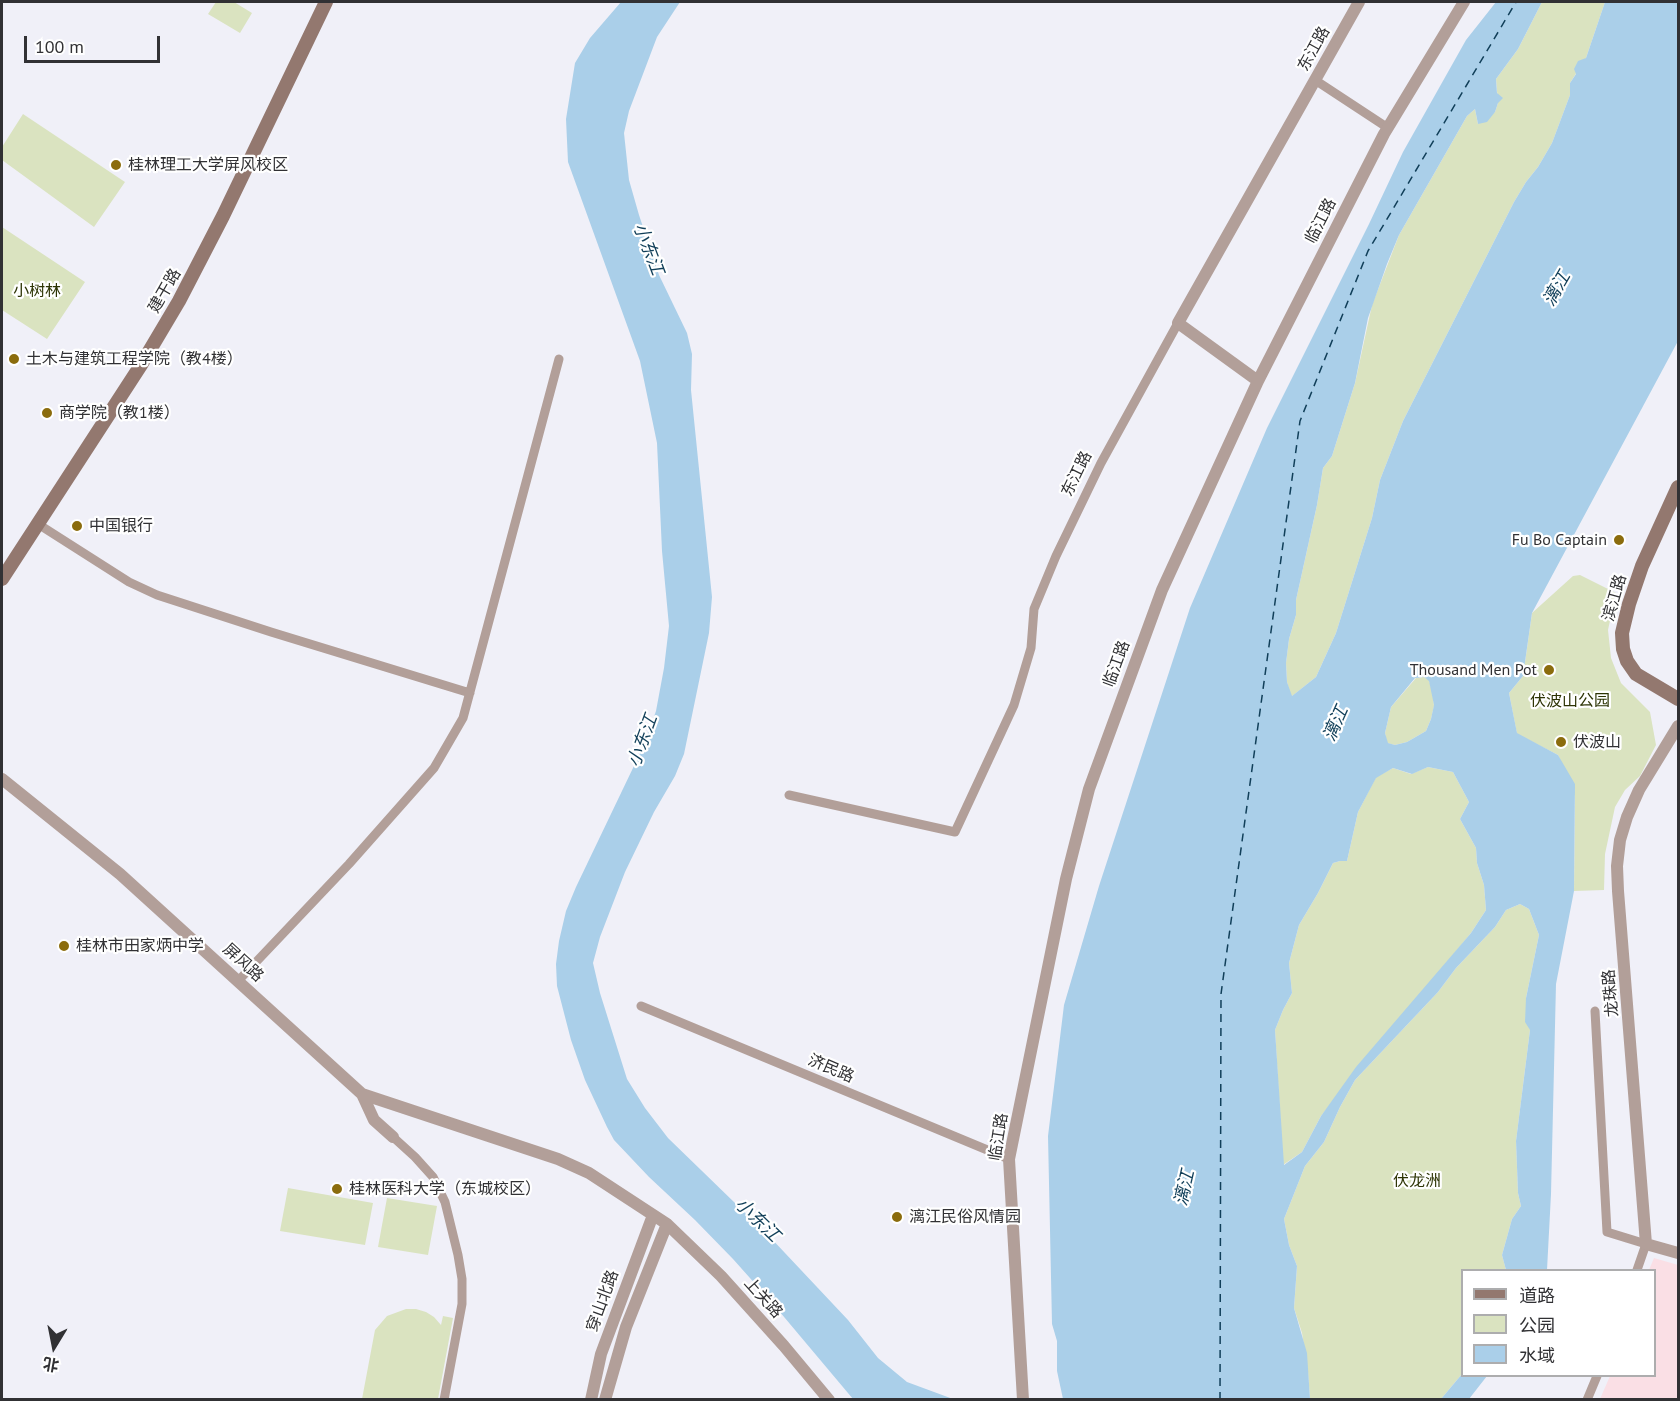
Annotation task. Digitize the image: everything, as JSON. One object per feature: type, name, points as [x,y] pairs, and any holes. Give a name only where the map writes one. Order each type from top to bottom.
[{"type":"main road","name":"建干路","points":[[2,579],[141,364],[184,292],[326,2]]},
{"type":"main road","name":"滨江路","points":[[1678,487],[1639,572],[1622,633],[1623,649],[1627,661],[1636,674],[1678,699]]},
{"type":"street","name":"东江路","points":[[789,795],[955,832],[1014,705],[1031,648],[1034,609],[1056,556],[1101,462],[1359,2]]},
{"type":"street","name":"临江路","points":[[1023,1400],[1010,1159],[1066,879],[1089,789],[1162,590],[1258,381],[1388,128],[1464,2]]},
{"type":"street","points":[[1315,80],[1388,128]]},
{"type":"street","points":[[1178,323],[1258,381]]},
{"type":"street","points":[[238,981],[349,864],[434,768],[463,718],[559,359]]},
{"type":"street","points":[[38,524],[129,582],[157,595],[470,693]]},
{"type":"street","name":"龙珠路","points":[[1637,1269],[1646,1244],[1617,866],[1620,840],[1627,817],[1640,790],[1678,726]]},
{"type":"street","name":"屏风路","points":[[2,779],[120,874],[362,1094],[374,1120],[393,1137]]},
{"type":"street","name":"济民路","points":[[641,1006],[1010,1159]]},
{"type":"street","points":[[1594,1011],[1607,1232],[1678,1253]]},
{"type":"street","name":"上关路","points":[[362,1094],[558,1159],[589,1173],[667,1224],[721,1276],[829,1400]]},
{"type":"street","points":[[393,1137],[433,1177],[445,1202],[458,1255],[462,1279],[462,1304],[444,1400]]},
{"type":"street","name":"穿山北路","points":[[591,1400],[601,1354],[653,1215]]},
{"type":"street","name":"穿山北路","points":[[605,1400],[626,1327],[667,1224]]},
{"type":"street","points":[[1587,1400],[1597,1377]]},
{"type":"shaded area","points":[[1654,1258],[1678,1265],[1678,1399],[1600,1399],[1610,1377],[1656,1377],[1656,1269],[1649,1269]]},
{"type":"green space","points":[[216,2],[234,2],[252,13],[240,33],[208,14]]},
{"type":"green space","points":[[1542,2],[1605,2],[1586,58],[1570,83],[1570,95],[1552,143],[1514,202],[1403,421],[1380,480],[1372,518],[1336,633],[1316,677],[1291,697],[1286,663],[1289,639],[1296,615],[1296,600],[1323,468],[1332,456],[1355,383],[1372,305],[1399,235],[1467,116],[1475,109],[1478,124],[1495,112],[1498,103],[1496,79],[1518,49]]},
{"type":"green space","points":[[23,114],[125,182],[94,227],[2,160],[2,147]]},
{"type":"green space","name":"小树林","points":[[2,227],[85,282],[47,339],[2,310]]},
{"type":"green space","name":"伏波山公园","points":[[1580,575],[1616,593],[1608,630],[1611,658],[1621,683],[1650,712],[1656,745],[1640,776],[1625,790],[1615,807],[1605,854],[1604,890],[1574,891],[1575,797],[1558,755],[1517,734],[1509,693],[1523,676],[1532,613],[1573,576]]},
{"type":"green space","points":[[1424,677],[1429,680],[1434,706],[1426,731],[1407,742],[1395,745],[1387,743],[1385,733],[1391,707],[1416,678]]},
{"type":"green space","points":[[1428,767],[1453,772],[1469,802],[1460,819],[1476,848],[1477,863],[1484,885],[1486,910],[1471,933],[1321,1116],[1302,1152],[1283,1165],[1275,1030],[1292,993],[1289,963],[1299,925],[1333,863],[1347,861],[1358,812],[1376,777],[1393,768],[1411,774]]},
{"type":"green space","name":"伏龙洲","points":[[1520,904],[1529,909],[1539,935],[1526,998],[1530,1030],[1516,1141],[1518,1193],[1521,1206],[1512,1219],[1502,1255],[1506,1269],[1461,1269],[1461,1375],[1441,1399],[1310,1399],[1302,1333],[1294,1308],[1297,1266],[1289,1245],[1284,1219],[1305,1166],[1324,1142],[1355,1080],[1438,992],[1456,968],[1495,927],[1506,910]]},
{"type":"green space","points":[[288,1188],[373,1203],[365,1245],[280,1231]]},
{"type":"green space","points":[[387,1198],[437,1206],[428,1255],[378,1247]]},
{"type":"green space","points":[[406,1309],[426,1312],[441,1325],[443,1316],[453,1318],[438,1399],[362,1399],[375,1330],[387,1316]]},
{"type":"water","name":"小东江","points":[[621,2],[680,2],[657,37],[629,111],[624,133],[629,180],[639,215],[659,275],[687,333],[692,354],[691,390],[712,597],[709,633],[684,754],[625,872],[600,937],[593,963],[600,993],[627,1079],[668,1138],[769,1236],[848,1320],[878,1358],[907,1382],[953,1399],[853,1399],[733,1259],[614,1140],[585,1080],[571,1040],[557,986],[556,964],[566,911],[644,745],[656,711],[669,626],[662,551],[657,443],[640,361],[568,162],[566,119],[575,63],[590,38]]},
{"type":"water","name":"漓江","points":[[1496,2],[1542,2],[1518,49],[1496,79],[1497,93],[1503,98],[1498,103],[1495,112],[1487,122],[1478,124],[1475,109],[1467,116],[1399,235],[1387,264],[1368,318],[1355,383],[1332,456],[1323,468],[1296,600],[1296,615],[1289,639],[1286,663],[1287,682],[1292,696],[1316,677],[1336,633],[1372,518],[1380,480],[1403,421],[1514,202],[1552,143],[1570,95],[1570,83],[1576,74],[1574,69],[1578,61],[1586,58],[1605,2],[1678,2],[1678,341],[1532,613],[1523,676],[1509,693],[1517,733],[1558,755],[1575,784],[1574,891],[1556,984],[1547,1269],[1506,1269],[1502,1255],[1512,1219],[1521,1206],[1518,1193],[1516,1141],[1530,1030],[1525,1022],[1526,998],[1539,935],[1529,909],[1520,904],[1506,910],[1495,927],[1456,968],[1438,992],[1355,1080],[1324,1142],[1305,1166],[1284,1219],[1289,1245],[1297,1266],[1294,1308],[1307,1353],[1310,1399],[1063,1399],[1057,1371],[1057,1341],[1052,1324],[1048,1136],[1064,1005],[1099,886],[1190,608],[1267,428],[1403,152],[1466,40]],"holes":[[[1424,677],[1429,681],[1434,705],[1426,731],[1407,742],[1395,745],[1388,743],[1385,733],[1391,707],[1415,678]],[[1428,767],[1453,772],[1469,802],[1460,819],[1476,848],[1477,863],[1484,885],[1486,910],[1471,933],[1356,1067],[1321,1116],[1302,1152],[1284,1165],[1275,1030],[1292,993],[1289,963],[1299,925],[1333,863],[1347,861],[1358,812],[1376,778],[1393,768],[1412,774]]]},
{"type":"water","points":[[1461,1375],[1461,1377],[1486,1377],[1469,1399],[1441,1399]]},
{"type":"ferry route","points":[[1220,1400],[1221,994],[1300,421],[1368,251],[1516,2]]},
{"type":"place","name":"桂林理工大学屏风校区","points":[[116,165]]},
{"type":"place","name":"土木与建筑工程学院（教4楼）","points":[[14,359]]},
{"type":"place","name":"商学院（教1楼）","points":[[47,413]]},
{"type":"place","name":"中国银行","points":[[77,526]]},
{"type":"place","name":"Fu Bo Captain","points":[[1619,540]]},
{"type":"place","name":"Thousand Men Pot","points":[[1549,670]]},
{"type":"place","name":"伏波山","points":[[1561,742]]},
{"type":"place","name":"桂林市田家炳中学","points":[[64,946]]},
{"type":"place","name":"桂林医科大学（东城校区）","points":[[337,1189]]},
{"type":"place","name":"漓江民俗风情园","points":[[897,1217]]}]
